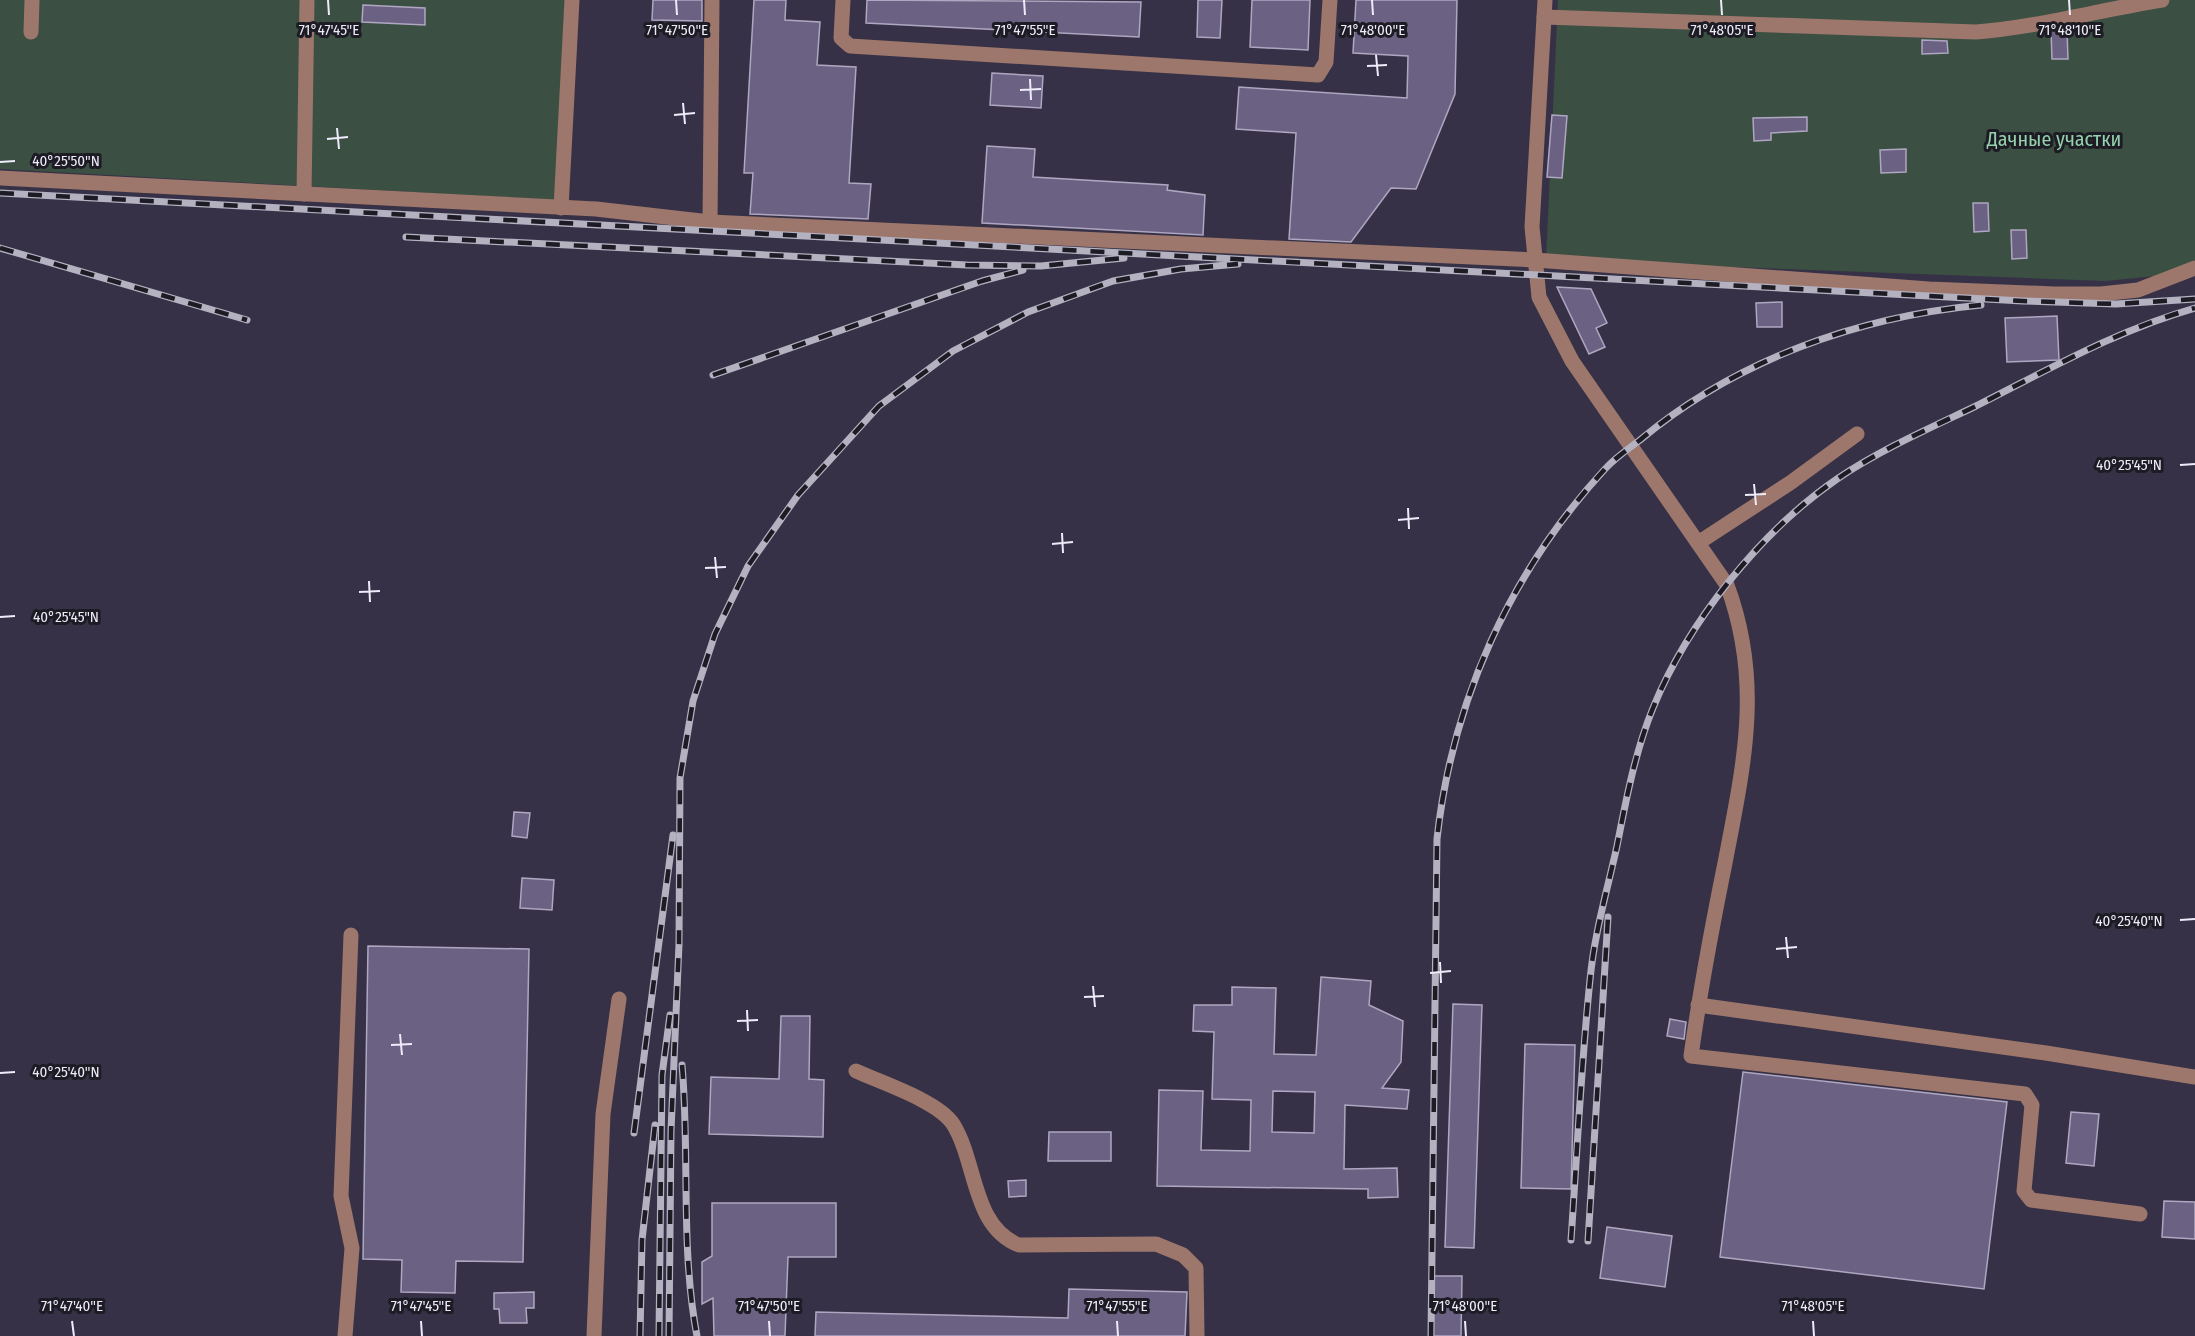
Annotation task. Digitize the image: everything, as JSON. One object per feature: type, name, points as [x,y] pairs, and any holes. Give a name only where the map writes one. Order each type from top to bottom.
[{"type":"lane","points":[[31,32],[32,0]]},
{"type":"lane","points":[[304,194],[307,0]]},
{"type":"lane","points":[[561,208],[572,0]]},
{"type":"lane","points":[[710,222],[712,0]]},
{"type":"lane","points":[[843,0],[841,38],[850,46],[1318,75],[1326,62],[1330,0]]},
{"type":"lane","points":[[1545,0],[1532,227],[1539,297],[1562,344],[1643,466],[1727,585],[1740,620],[1749,693],[1745,755],[1698,1005],[1691,1056],[2025,1094],[2032,1105],[2024,1191],[2031,1200],[2140,1214]]},
{"type":"lane","points":[[1544,17],[1976,32],[2020,28],[2115,7],[2162,0]]},
{"type":"lane","points":[[0,178],[561,208],[710,222],[1535,260],[1917,288],[2054,294],[2101,294],[2138,290],[2195,268]]},
{"type":"lane","points":[[1698,543],[1790,483],[1857,434]]},
{"type":"lane","points":[[345,1336],[352,1248],[341,1196],[351,935]]},
{"type":"lane","points":[[594,1336],[603,1114],[619,999]]},
{"type":"lane","points":[[1698,1005],[2046,1053],[2195,1077]]},
{"type":"lane","points":[[856,1071],[940,1110],[953,1124],[991,1226],[1007,1241],[1019,1245],[1156,1244],[1183,1255],[1196,1268],[1197,1336]]},
{"type":"green space","points":[[0,0],[570,0],[556,200],[0,169]]},
{"type":"green space","name":"Дачные участки","points":[[1558,0],[2195,0],[2195,272],[2106,281],[1546,260]]},
{"type":"building","points":[[653,0],[702,0],[702,21],[652,20]]},
{"type":"building","points":[[754,0],[786,0],[785,20],[820,22],[817,65],[856,67],[849,183],[871,184],[868,219],[750,214],[753,173],[744,173]]},
{"type":"building","points":[[867,0],[1141,2],[1139,37],[866,23]]},
{"type":"building","points":[[1198,0],[1222,0],[1220,38],[1197,37]]},
{"type":"building","points":[[1252,0],[1310,0],[1308,50],[1250,47]]},
{"type":"building","points":[[1356,0],[1457,0],[1455,94],[1416,189],[1391,188],[1351,242],[1289,239],[1296,133],[1236,129],[1239,87],[1407,98],[1408,56],[1353,53]]},
{"type":"building","points":[[363,5],[425,8],[425,25],[362,22]]},
{"type":"building","points":[[2067,30],[2068,59],[2052,59],[2051,31]]},
{"type":"building","points":[[1922,40],[1947,41],[1948,53],[1922,54]]},
{"type":"building","points":[[992,73],[1043,76],[1041,108],[990,105]]},
{"type":"building","points":[[1552,115],[1567,116],[1562,178],[1547,177]]},
{"type":"building","points":[[1807,117],[1807,131],[1771,133],[1771,140],[1754,141],[1753,118]]},
{"type":"building","points":[[987,146],[1035,149],[1033,177],[1168,185],[1167,190],[1205,195],[1203,235],[982,223]]},
{"type":"building","points":[[1906,149],[1906,172],[1881,173],[1880,150]]},
{"type":"building","points":[[1973,203],[1988,203],[1989,231],[1974,232]]},
{"type":"building","points":[[2011,230],[2026,230],[2027,258],[2012,259]]},
{"type":"building","points":[[1557,287],[1591,289],[1607,323],[1596,328],[1605,347],[1589,354]]},
{"type":"building","points":[[1782,302],[1782,327],[1757,327],[1756,303]]},
{"type":"building","points":[[2057,316],[2059,360],[2007,362],[2005,318]]},
{"type":"building","points":[[514,812],[530,813],[527,838],[512,836]]},
{"type":"building","points":[[522,878],[554,880],[552,910],[520,908]]},
{"type":"building","points":[[368,946],[529,949],[523,1262],[456,1261],[455,1293],[401,1292],[402,1260],[363,1259]]},
{"type":"building","points":[[1321,977],[1371,981],[1369,1005],[1403,1021],[1401,1062],[1382,1088],[1409,1090],[1407,1109],[1345,1105],[1344,1169],[1397,1168],[1398,1197],[1368,1198],[1368,1189],[1157,1186],[1159,1090],[1203,1091],[1201,1150],[1250,1151],[1251,1100],[1212,1099],[1214,1032],[1193,1031],[1194,1005],[1232,1005],[1232,987],[1276,988],[1274,1054],[1316,1055]],"holes":[[[1273,1091],[1315,1092],[1314,1133],[1272,1132]]]},
{"type":"building","points":[[1453,1004],[1482,1005],[1474,1248],[1445,1247]]},
{"type":"building","points":[[781,1016],[810,1016],[809,1079],[824,1080],[823,1137],[709,1134],[711,1077],[779,1079]]},
{"type":"building","points":[[1670,1019],[1686,1022],[1684,1039],[1667,1036]]},
{"type":"building","points":[[1525,1044],[1575,1045],[1571,1189],[1521,1188]]},
{"type":"building","points":[[1743,1072],[2007,1102],[1984,1289],[1720,1257]]},
{"type":"building","points":[[2071,1112],[2099,1114],[2094,1166],[2066,1163]]},
{"type":"building","points":[[1049,1132],[1111,1132],[1111,1161],[1048,1161]]},
{"type":"building","points":[[1026,1180],[1026,1196],[1009,1197],[1008,1181]]},
{"type":"building","points":[[2164,1201],[2195,1202],[2195,1239],[2162,1237]]},
{"type":"building","points":[[712,1203],[836,1203],[836,1257],[788,1257],[785,1336],[714,1336],[713,1298],[702,1304],[702,1262],[712,1256]]},
{"type":"building","points":[[1607,1227],[1672,1236],[1665,1287],[1600,1278]]},
{"type":"building","points":[[1432,1276],[1462,1276],[1461,1336],[1432,1336]]},
{"type":"building","points":[[1069,1289],[1187,1292],[1185,1336],[815,1336],[816,1312],[1068,1318]]},
{"type":"building","points":[[534,1292],[534,1308],[526,1308],[527,1323],[500,1323],[499,1309],[494,1309],[494,1293]]},
{"type":"railway","points":[[0,193],[2023,301],[2116,304],[2195,299]]},
{"type":"railway","points":[[406,237],[967,265],[1041,266],[1124,258]]},
{"type":"railway","points":[[0,248],[247,320]]},
{"type":"railway","points":[[669,1336],[671,1131],[679,944],[680,778],[693,701],[715,634],[748,566],[798,495],[879,406],[953,351],[1028,312],[1113,281],[1181,269],[1238,264]]},
{"type":"railway","points":[[713,375],[982,281],[1023,270]]},
{"type":"railway","points":[[1431,1336],[1437,839],[1456,737],[1491,641],[1514,595],[1541,551],[1571,509],[1609,465],[1677,412],[1716,387],[1757,365],[1844,332],[1889,320],[1981,305]]},
{"type":"railway","points":[[1571,1240],[1587,1012],[1594,946],[1601,913],[1641,742],[1668,676],[1706,612],[1729,581],[1781,525],[1808,501],[1853,468],[1904,440],[2082,352],[2166,317],[2195,308]]},
{"type":"railway","points":[[634,1133],[673,835]]},
{"type":"railway","points":[[1588,1241],[1608,917]]},
{"type":"railway","points":[[659,1336],[662,1075],[670,1015]]},
{"type":"railway","points":[[682,1065],[687,1235],[697,1336]]},
{"type":"railway","points":[[640,1336],[642,1240],[655,1125]]}]
